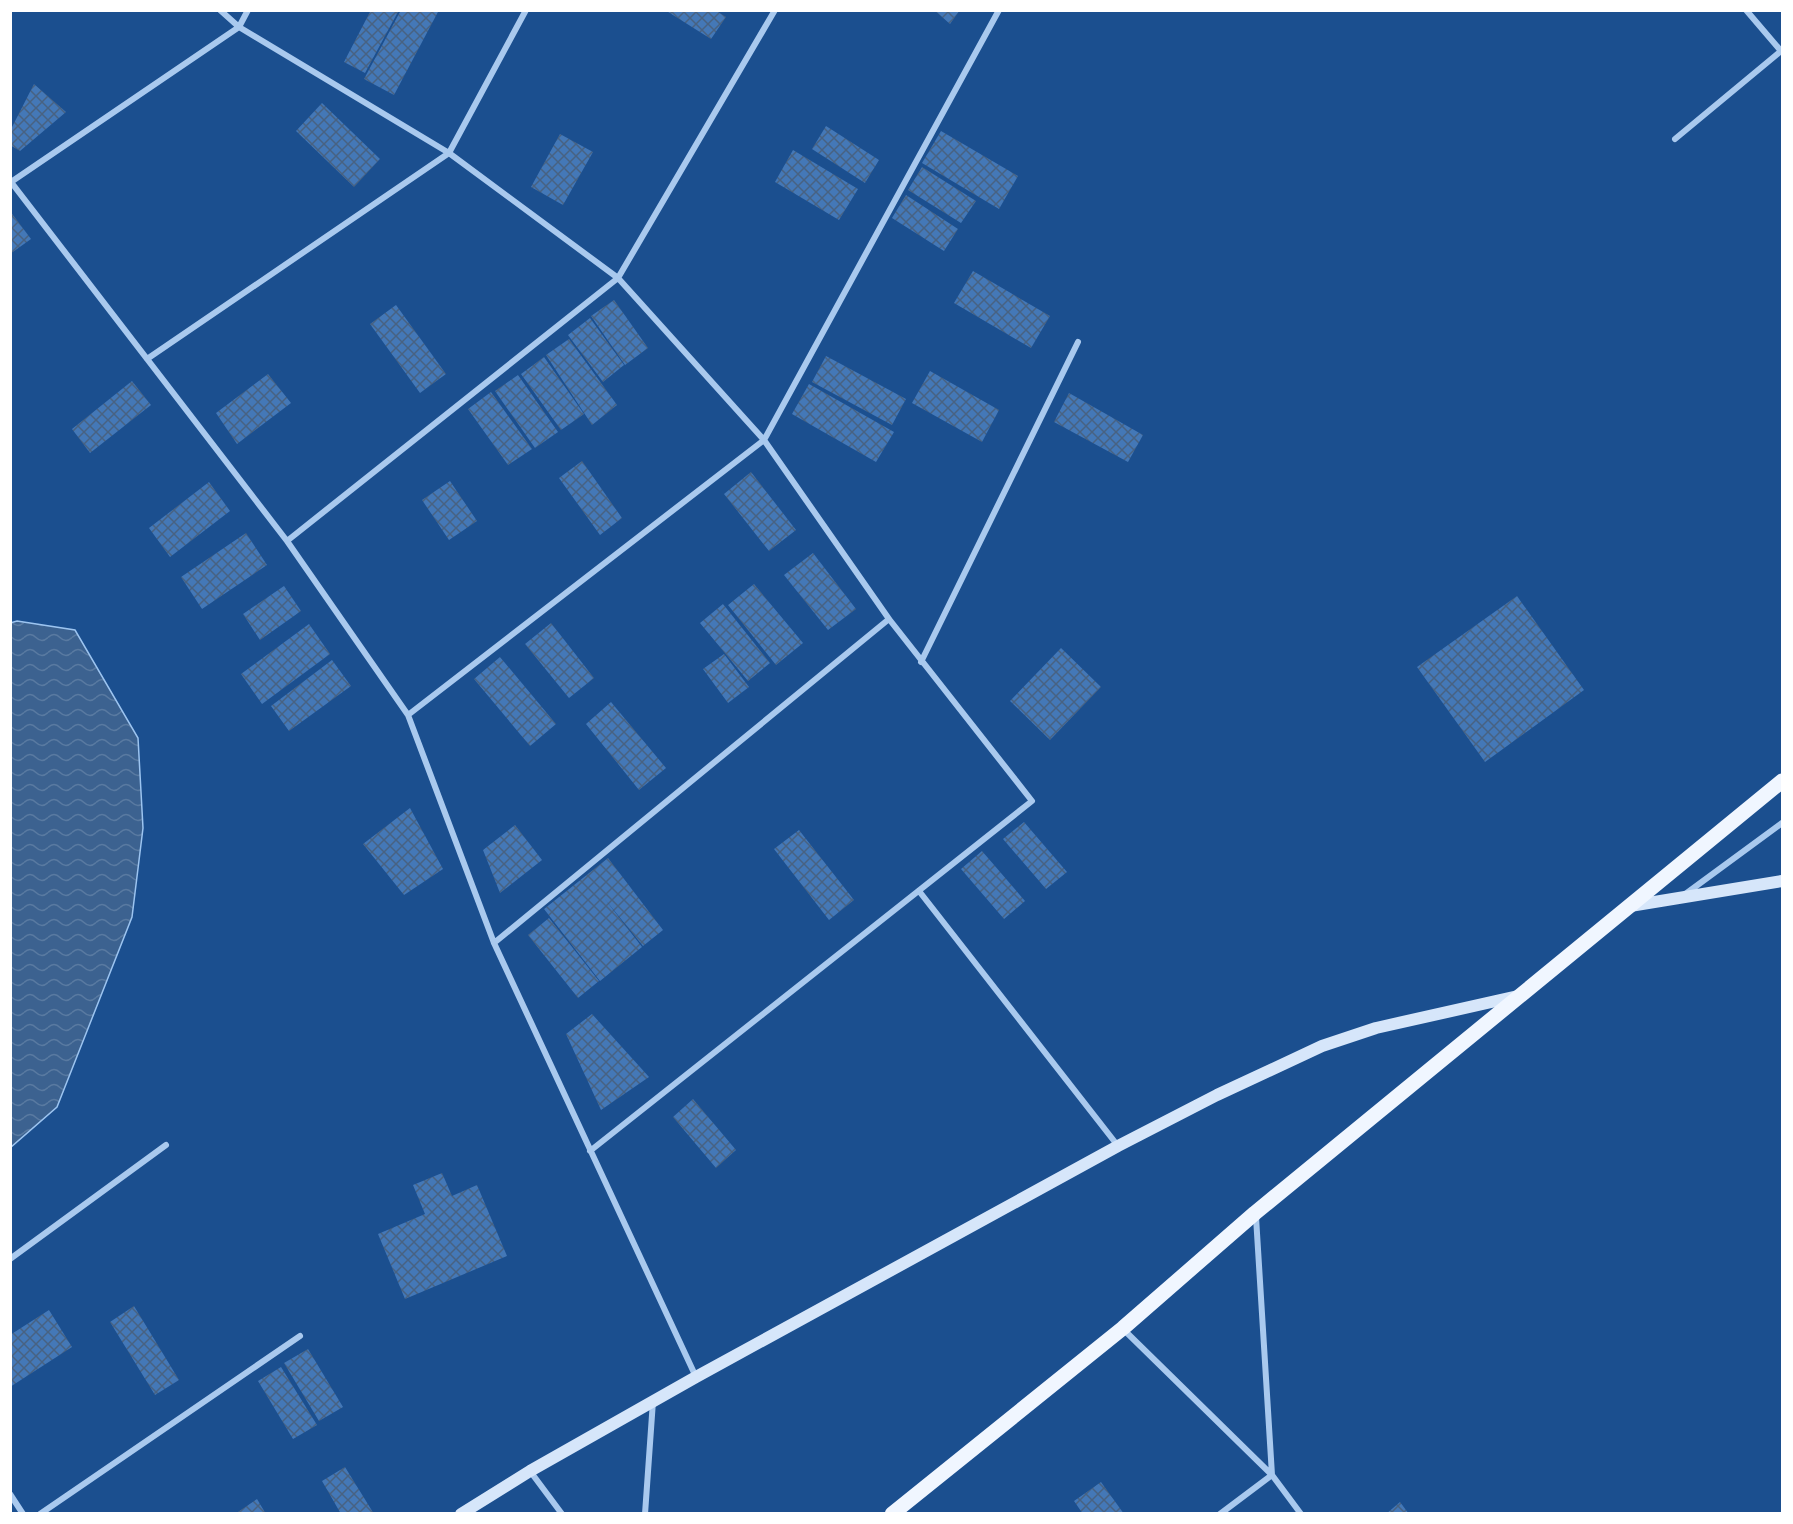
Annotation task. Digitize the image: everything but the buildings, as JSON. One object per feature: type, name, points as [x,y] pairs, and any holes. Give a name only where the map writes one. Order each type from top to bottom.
[{"type":"main road","points":[[892,1514],[1123,1329],[1256,1213],[1782,781]]},
{"type":"street","points":[[220,10],[239,27],[449,153],[618,278],[764,440],[889,619],[1032,801],[590,1151]]},
{"type":"street","points":[[248,10],[239,27],[11,182],[287,541],[408,715],[494,943],[696,1377]]},
{"type":"street","points":[[147,359],[449,153],[526,10]]},
{"type":"street","points":[[287,541],[618,278],[776,10]]},
{"type":"street","points":[[408,715],[764,440],[999,10]]},
{"type":"street","points":[[1675,139],[1782,51],[1746,10]]},
{"type":"street","points":[[921,662],[1078,342]]},
{"type":"street","points":[[494,943],[889,619]]},
{"type":"street","points":[[1677,899],[1782,823]]},
{"type":"street","points":[[1630,906],[1782,881]]},
{"type":"street","points":[[920,891],[1118,1146]]},
{"type":"street","points":[[461,1514],[530,1471],[653,1401],[1118,1146],[1322,1046],[1376,1028],[1519,996]]},
{"type":"street","points":[[10,1259],[166,1145]]},
{"type":"street","points":[[1256,1213],[1272,1475]]},
{"type":"street","points":[[1123,1329],[1272,1475],[1301,1514]]},
{"type":"street","points":[[40,1514],[300,1336]]},
{"type":"street","points":[[645,1514],[653,1401]]},
{"type":"street","points":[[530,1471],[562,1514]]},
{"type":"street","points":[[1220,1514],[1272,1475]]},
{"type":"street","points":[[10,1494],[24,1514]]},
{"type":"water","points":[[17,621],[75,630],[138,738],[143,828],[132,917],[57,1107],[11,1147],[10,623]]}]
